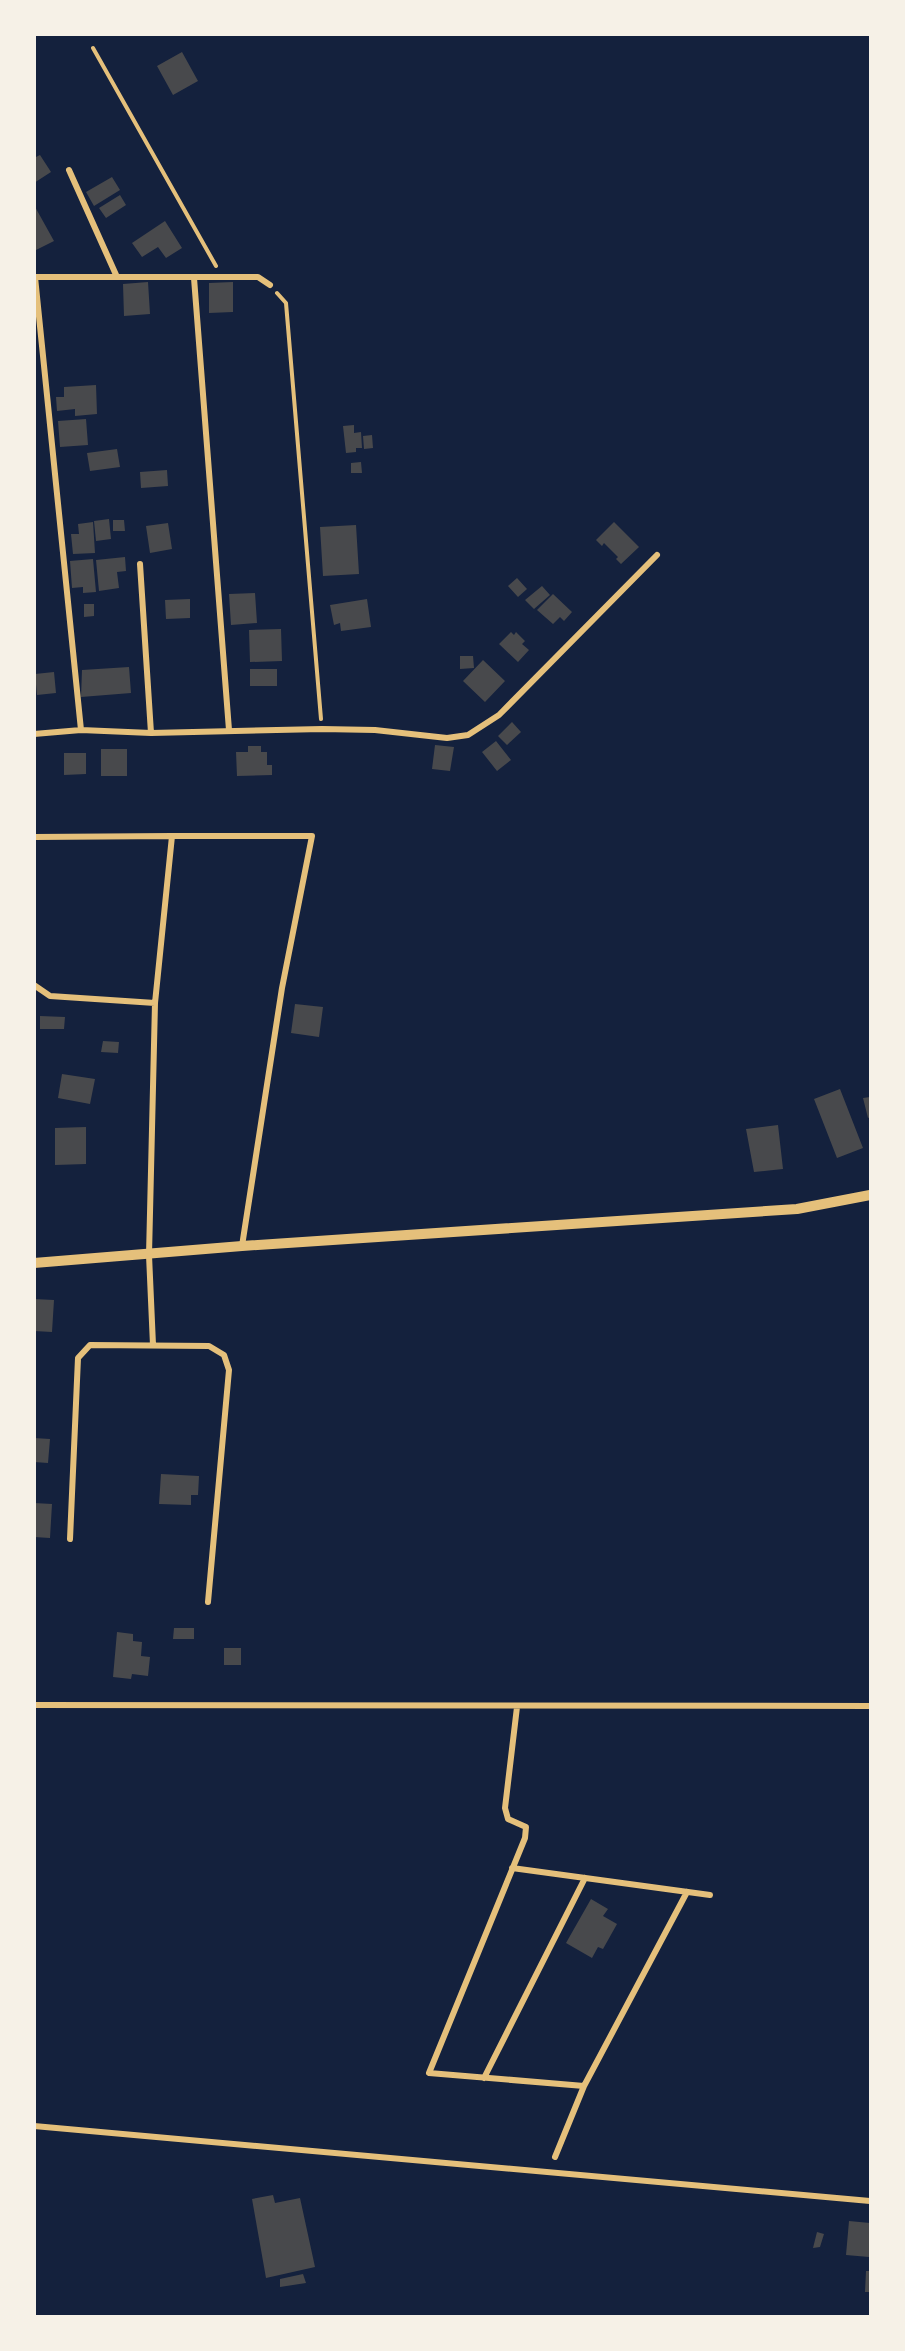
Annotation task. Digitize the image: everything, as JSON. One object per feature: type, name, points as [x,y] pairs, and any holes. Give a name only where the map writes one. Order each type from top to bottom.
[{"type":"street","points":[[69,170],[117,277]]},
{"type":"street","points":[[81,730],[35,277],[258,277],[270,285]]},
{"type":"street","points":[[194,278],[229,730]]},
{"type":"street","points":[[34,734],[81,730],[151,733],[322,729],[375,730],[447,738],[468,735],[499,715],[657,555]]},
{"type":"street","points":[[140,564],[151,733]]},
{"type":"street","points":[[153,1345],[149,1255],[155,1003],[172,836]]},
{"type":"street","points":[[34,837],[312,836],[282,988],[242,1246]]},
{"type":"street","points":[[34,985],[50,996],[155,1003]]},
{"type":"street","points":[[34,1263],[242,1246],[797,1209],[870,1195]]},
{"type":"street","points":[[70,1539],[78,1358],[90,1345],[209,1346],[224,1355],[229,1371],[208,1602]]},
{"type":"street","points":[[34,1705],[870,1706]]},
{"type":"street","points":[[517,1707],[505,1808],[508,1819],[526,1827],[525,1838],[429,2073],[584,2086]]},
{"type":"street","points":[[512,1868],[710,1895]]},
{"type":"street","points":[[484,2078],[585,1878]]},
{"type":"street","points":[[555,2157],[584,2086],[687,1892]]},
{"type":"street","points":[[34,2126],[870,2201]]},
{"type":"path","points":[[93,48],[222,277]]},
{"type":"path","points":[[270,285],[286,303],[322,729]]},
{"type":"building","points":[[182,52],[198,81],[173,95],[157,66]]},
{"type":"building","points":[[34,155],[36,157],[40,155],[51,172],[34,183]]},
{"type":"building","points":[[112,177],[120,190],[94,206],[86,192]]},
{"type":"building","points":[[120,195],[126,205],[106,218],[99,208]]},
{"type":"building","points":[[34,205],[54,241],[34,251]]},
{"type":"building","points":[[165,221],[182,248],[166,258],[158,247],[142,257],[132,243]]},
{"type":"building","points":[[148,282],[150,314],[124,316],[123,284]]},
{"type":"building","points":[[233,282],[233,312],[209,313],[209,283]]},
{"type":"building","points":[[96,385],[97,414],[75,416],[75,409],[57,411],[56,397],[64,397],[64,387]]},
{"type":"building","points":[[86,419],[88,445],[60,447],[58,421]]},
{"type":"building","points":[[354,425],[354,433],[361,432],[362,448],[356,448],[356,452],[346,453],[343,426]]},
{"type":"building","points":[[372,435],[373,448],[364,449],[363,436]]},
{"type":"building","points":[[117,449],[120,467],[90,471],[87,453]]},
{"type":"building","points":[[361,462],[362,473],[351,473],[351,463]]},
{"type":"building","points":[[167,470],[168,486],[141,488],[140,472]]},
{"type":"building","points":[[109,519],[111,539],[96,541],[94,521]]},
{"type":"building","points":[[113,520],[124,520],[125,531],[113,531]]},
{"type":"building","points":[[93,522],[95,553],[73,554],[71,534],[79,534],[78,524]]},
{"type":"building","points":[[614,522],[639,547],[621,564],[616,559],[618,557],[604,543],[602,546],[596,540]]},
{"type":"building","points":[[168,523],[172,549],[150,553],[146,526]]},
{"type":"building","points":[[356,525],[359,574],[323,576],[320,527]]},
{"type":"building","points":[[125,557],[126,571],[117,572],[119,588],[99,591],[96,560]]},
{"type":"building","points":[[93,559],[96,592],[83,593],[83,587],[72,588],[70,561]]},
{"type":"building","points":[[517,578],[527,589],[518,597],[508,586]]},
{"type":"building","points":[[542,586],[550,595],[534,609],[525,600]]},
{"type":"building","points":[[255,593],[257,623],[231,625],[229,594]]},
{"type":"building","points":[[553,594],[572,612],[564,621],[560,617],[553,624],[537,610]]},
{"type":"building","points":[[190,599],[190,618],[166,619],[165,600]]},
{"type":"building","points":[[367,599],[371,627],[341,631],[340,623],[334,625],[330,605]]},
{"type":"building","points":[[84,604],[94,604],[94,616],[84,617]]},
{"type":"building","points":[[281,629],[282,661],[250,662],[249,630]]},
{"type":"building","points":[[511,632],[514,635],[516,632],[525,641],[522,644],[529,650],[518,662],[499,644]]},
{"type":"building","points":[[460,656],[473,656],[474,668],[460,669]]},
{"type":"building","points":[[483,660],[505,681],[485,702],[463,681]]},
{"type":"building","points":[[129,667],[131,693],[81,697],[82,670]]},
{"type":"building","points":[[250,669],[277,669],[277,686],[250,686]]},
{"type":"building","points":[[54,672],[56,693],[37,695],[35,674]]},
{"type":"building","points":[[512,722],[521,732],[507,745],[498,736]]},
{"type":"building","points":[[496,741],[511,760],[497,771],[482,752]]},
{"type":"building","points":[[435,745],[454,747],[450,771],[432,769]]},
{"type":"building","points":[[248,746],[261,746],[261,752],[267,752],[267,765],[272,765],[272,775],[237,776],[236,752],[248,752]]},
{"type":"building","points":[[101,749],[127,749],[127,776],[101,776]]},
{"type":"building","points":[[64,753],[86,753],[86,774],[64,775]]},
{"type":"building","points":[[295,1004],[323,1007],[319,1037],[291,1033]]},
{"type":"building","points":[[40,1016],[65,1017],[64,1029],[40,1029]]},
{"type":"building","points":[[103,1041],[119,1042],[118,1053],[101,1052]]},
{"type":"building","points":[[62,1074],[95,1079],[90,1104],[58,1098]]},
{"type":"building","points":[[840,1089],[863,1148],[837,1158],[814,1099]]},
{"type":"building","points":[[870,1097],[870,1117],[868,1118],[863,1098]]},
{"type":"building","points":[[778,1125],[783,1169],[754,1172],[746,1129]]},
{"type":"building","points":[[86,1127],[86,1164],[55,1165],[55,1128]]},
{"type":"building","points":[[34,1299],[54,1300],[52,1332],[34,1331]]},
{"type":"building","points":[[34,1438],[50,1439],[48,1463],[34,1462]]},
{"type":"building","points":[[161,1474],[199,1476],[198,1495],[191,1495],[191,1505],[159,1504]]},
{"type":"building","points":[[34,1503],[52,1504],[50,1538],[34,1537]]},
{"type":"building","points":[[174,1628],[194,1628],[194,1639],[173,1639]]},
{"type":"building","points":[[117,1632],[133,1634],[133,1641],[142,1642],[141,1656],[150,1657],[148,1676],[132,1674],[131,1679],[113,1677]]},
{"type":"building","points":[[224,1648],[241,1648],[241,1665],[224,1665]]},
{"type":"building","points":[[591,1899],[608,1909],[603,1916],[617,1924],[603,1949],[598,1947],[592,1958],[566,1943]]},
{"type":"building","points":[[273,2195],[275,2203],[300,2198],[315,2267],[266,2278],[252,2199]]},
{"type":"building","points":[[849,2221],[870,2223],[869,2257],[846,2255]]},
{"type":"building","points":[[817,2232],[824,2234],[820,2247],[813,2248]]},
{"type":"building","points":[[866,2271],[870,2271],[870,2292],[865,2292]]},
{"type":"building","points":[[303,2274],[306,2283],[280,2287],[280,2279]]}]
